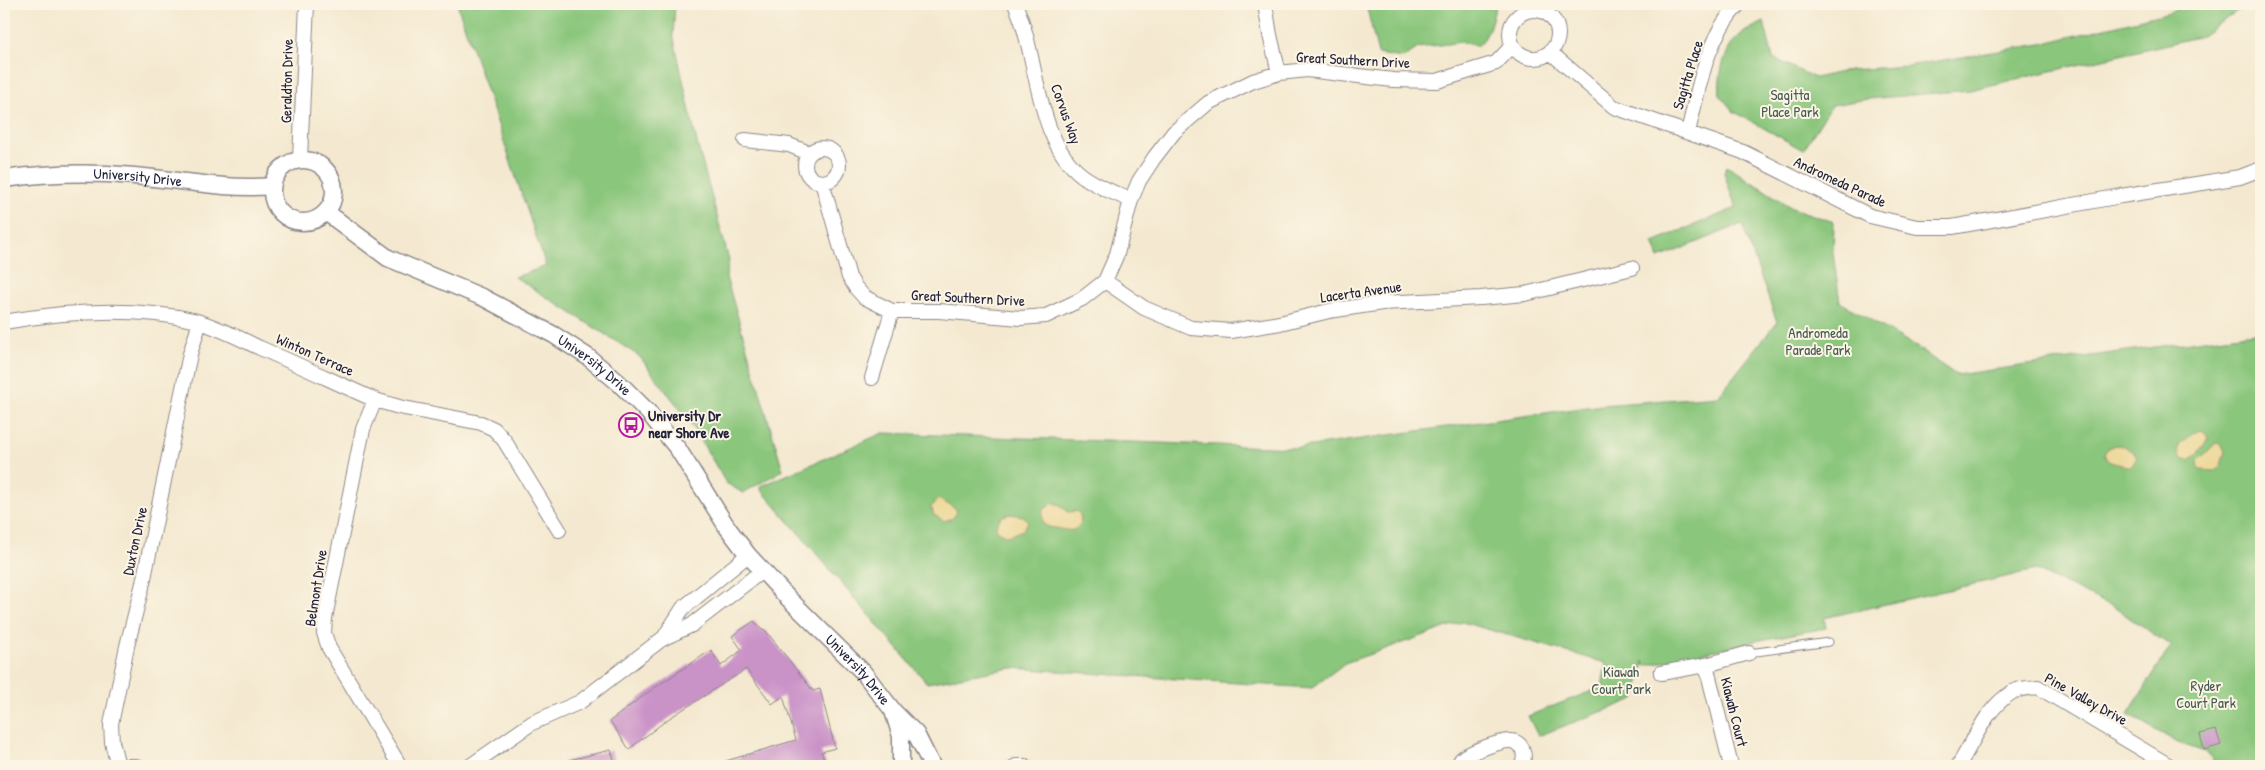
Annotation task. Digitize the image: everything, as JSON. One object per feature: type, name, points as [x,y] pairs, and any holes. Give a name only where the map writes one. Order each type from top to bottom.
[{"type":"street","name":"Geraldton Drive","points":[[300,159],[307,4]]},
{"type":"street","name":"Corvus Way","points":[[1015,4],[1027,32],[1046,116],[1056,142],[1066,160],[1082,176],[1105,190],[1131,200]]},
{"type":"street","points":[[1266,4],[1270,35],[1279,73]]},
{"type":"street","name":"Sagitta Place","points":[[1688,132],[1704,67],[1716,37],[1739,4]]},
{"type":"street","points":[[1550,9],[1558,32],[1555,47],[1550,52],[1537,59],[1529,59],[1516,52],[1512,46],[1510,30],[1517,16],[1532,10],[1550,9]]},
{"type":"street","name":"Great Southern Drive","points":[[822,182],[839,245],[853,282],[864,297],[892,311],[939,310],[1020,318],[1046,316],[1082,299],[1105,281],[1117,254],[1131,200],[1139,181],[1174,132],[1208,103],[1254,81],[1279,73],[1307,70],[1393,80],[1438,80],[1496,63],[1512,46]]},
{"type":"street","name":"Andromeda Parade","points":[[1550,52],[1614,107],[1743,152],[1870,216],[1917,227],[1952,227],[2121,196],[2240,177],[2261,169]]},
{"type":"street","points":[[744,140],[789,145],[809,153]]},
{"type":"street","points":[[825,148],[830,150],[838,158],[840,164],[837,175],[828,182],[811,178],[807,174],[805,163],[809,153],[814,149],[825,148]]},
{"type":"street","points":[[300,159],[311,160],[321,164],[331,177],[334,192],[332,203],[319,218],[309,222],[299,222],[281,213],[275,205],[272,196],[272,186],[275,176],[282,167],[300,159]]},
{"type":"street","name":"University Drive","points":[[4,179],[72,173],[95,173],[207,184],[253,187],[272,186]]},
{"type":"street","name":"University Drive","points":[[326,212],[388,258],[484,298],[554,335],[588,357],[619,383],[648,412],[678,449],[727,527],[748,555],[762,572],[863,672],[894,712],[916,734],[932,766]]},
{"type":"street","name":"Lacerta Avenue","points":[[1105,281],[1144,308],[1191,328],[1231,331],[1280,323],[1329,310],[1382,302],[1481,298],[1525,294],[1632,268]]},
{"type":"street","name":"Winton Terrace","points":[[4,322],[33,316],[114,310],[166,315],[200,322],[375,400],[399,407],[481,423],[494,429],[504,440],[559,530]]},
{"type":"street","points":[[872,378],[892,311]]},
{"type":"street","name":"Duxton Drive","points":[[118,766],[112,742],[111,724],[127,646],[143,583],[190,354],[200,322]]},
{"type":"street","name":"Belmont Drive","points":[[375,400],[363,429],[325,618],[324,634],[329,648],[400,766]]},
{"type":"street","points":[[662,639],[684,608],[748,555]]},
{"type":"street","points":[[470,766],[532,723],[580,702],[662,639],[692,625],[762,572]]},
{"type":"street","name":"Kiawah Court","points":[[1661,673],[1706,665],[1749,653]]},
{"type":"street","name":"Kiawah Court","points":[[1706,665],[1731,766]]},
{"type":"street","name":"Pine Valley Drive","points":[[1958,766],[1993,709],[2011,692],[2038,687],[2170,766]]},
{"type":"street","name":"University Drive","points":[[894,712],[901,736],[901,766]]},
{"type":"street","points":[[1458,766],[1466,756],[1508,741],[1517,743],[1523,749],[1525,757],[1521,766]]},
{"type":"street","points":[[126,766],[136,766]]},
{"type":"street","points":[[1016,766],[1025,766]]},
{"type":"lane","points":[[1749,653],[1829,642]]},
{"type":"green space","points":[[457,4],[675,4],[673,35],[697,143],[729,260],[726,277],[783,470],[743,493],[726,483],[690,422],[639,356],[515,277],[546,266]]},
{"type":"green space","points":[[1366,4],[1497,4],[1485,38],[1477,46],[1461,42],[1418,48],[1403,58],[1378,54]]},
{"type":"green space","name":"Sagitta Place Park","points":[[2184,4],[2247,4],[2202,36],[1970,90],[1868,99],[1832,105],[1803,150],[1733,111],[1720,95],[1721,71],[1729,48],[1742,34],[1764,22],[1773,58],[1815,78],[1850,70],[1907,66],[2041,44],[2166,13],[2179,9]]},
{"type":"green space","points":[[1727,166],[1792,208],[1834,222],[1833,253],[1840,302],[1915,346],[1956,375],[2261,332],[2261,766],[2217,766],[2205,752],[2178,743],[2128,714],[2171,646],[2112,606],[2036,570],[1824,618],[1826,628],[1755,641],[1645,666],[1644,661],[1635,699],[1538,736],[1528,716],[1602,687],[1606,663],[1462,622],[1345,663],[1312,688],[1011,668],[927,683],[759,487],[883,433],[1297,448],[1602,405],[1718,396],[1777,322],[1742,224],[1659,258],[1653,242],[1736,208],[1724,173]]},
{"type":"sand","points":[[2200,430],[2204,431],[2208,437],[2205,443],[2189,460],[2181,458],[2178,449],[2180,443]]},
{"type":"sand","points":[[2216,443],[2221,444],[2225,451],[2221,466],[2215,471],[2199,470],[2198,461]]},
{"type":"sand","points":[[2115,445],[2124,446],[2134,452],[2137,457],[2132,466],[2108,461],[2104,454],[2108,448]]},
{"type":"sand","points":[[938,499],[955,508],[957,512],[953,518],[944,521],[934,515],[931,507]]},
{"type":"sand","points":[[1053,503],[1060,505],[1068,512],[1077,511],[1080,514],[1081,523],[1079,526],[1070,530],[1046,526],[1043,521],[1043,510]]},
{"type":"sand","points":[[1009,514],[1024,516],[1028,522],[1023,530],[1007,536],[997,531],[996,526],[1001,517]]},
{"type":"building","points":[[754,621],[762,630],[766,631],[813,691],[820,689],[835,748],[821,752],[827,766],[720,766],[719,763],[796,740],[783,696],[772,704],[746,669],[668,719],[629,749],[610,721],[647,693],[711,650],[721,666],[742,650],[732,636]]},
{"type":"building","points":[[2216,730],[2221,745],[2204,750],[2200,734]]},
{"type":"building","points":[[611,750],[616,766],[566,766],[565,761]]},
{"type":"place","name":"University Dr near Shore Ave","points":[[631,425]]},
{"type":"park label","name":"Andromeda Parade Park","points":[[1818,342]]},
{"type":"park label","name":"Kiawah Court Park","points":[[1621,680]]},
{"type":"park label","name":"Ryder Court Park","points":[[2206,694]]}]
